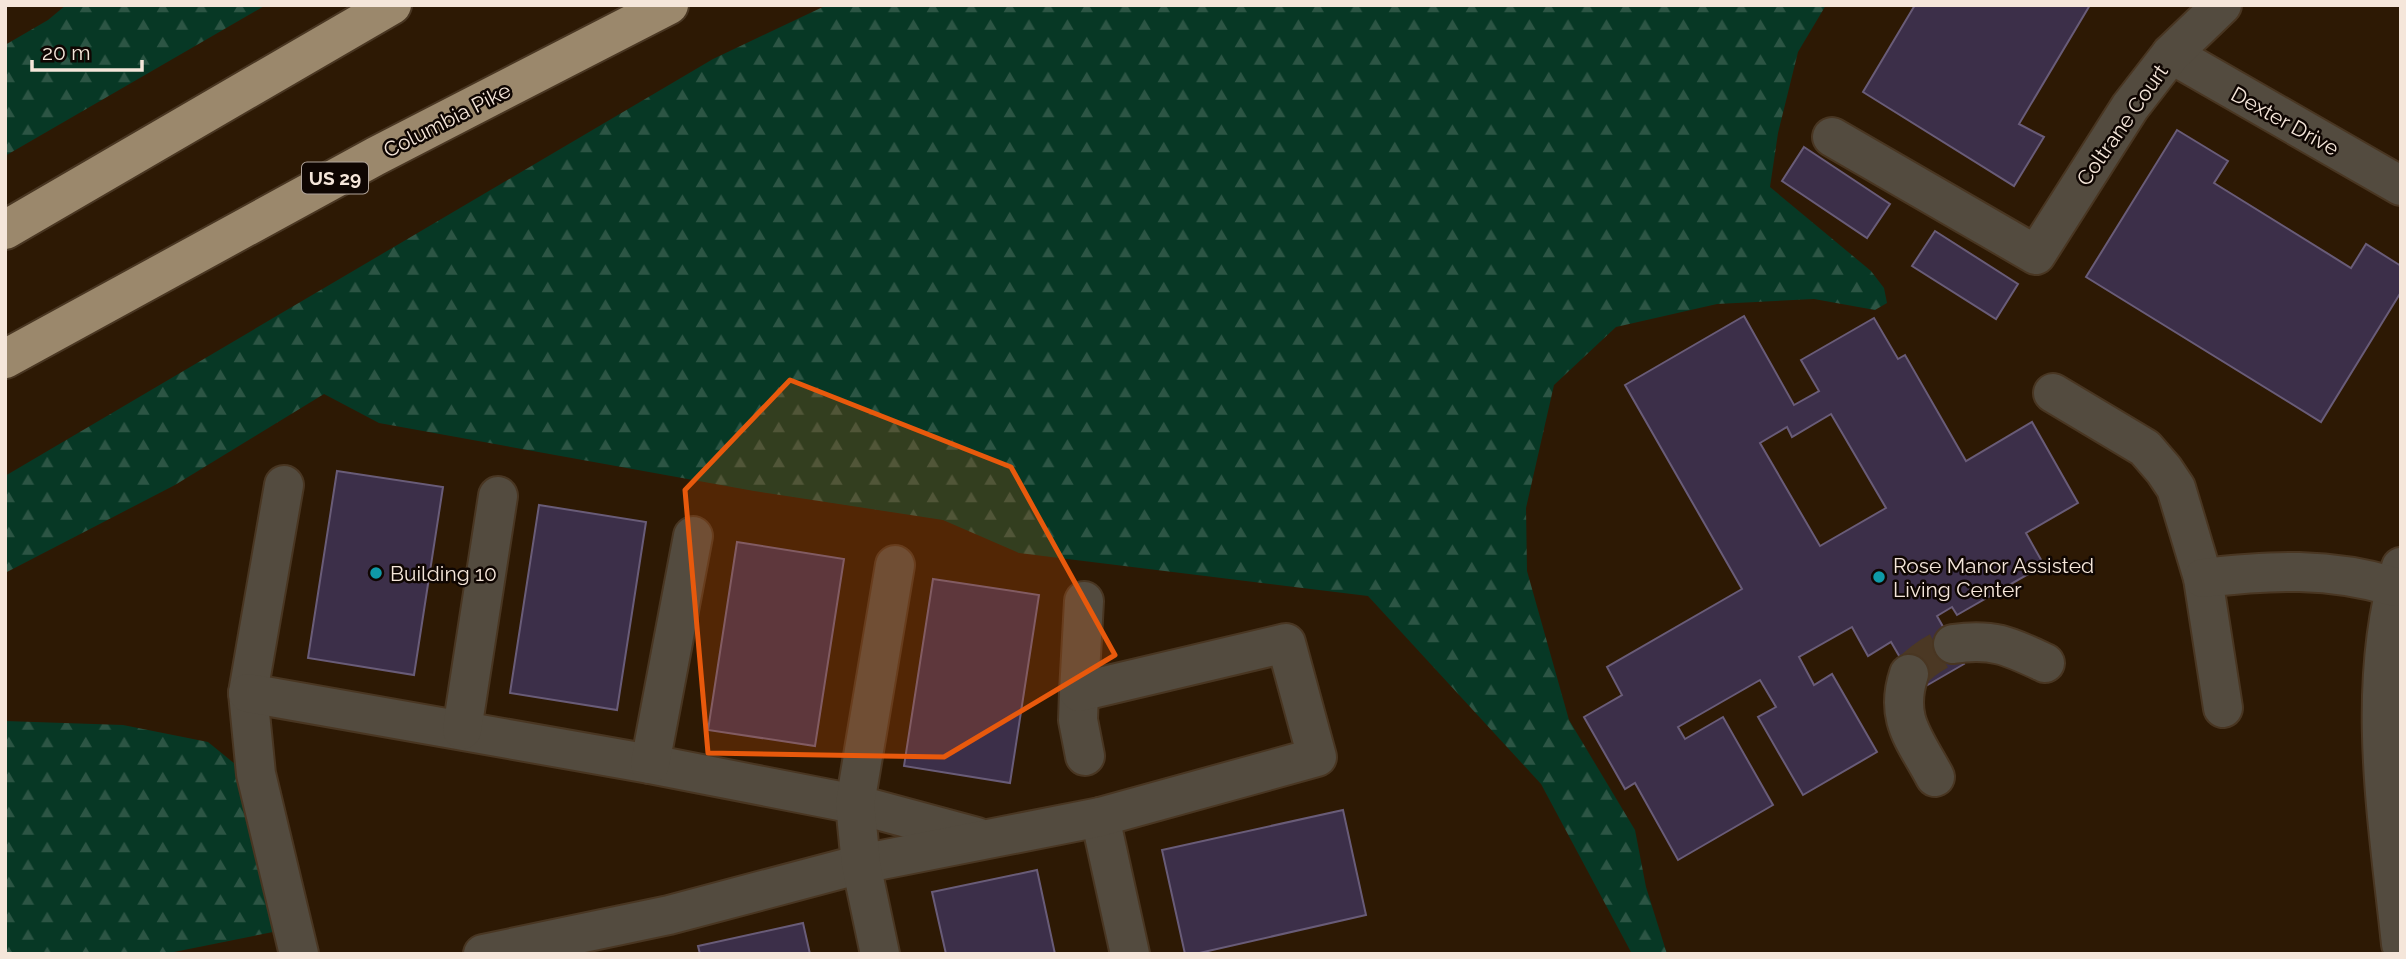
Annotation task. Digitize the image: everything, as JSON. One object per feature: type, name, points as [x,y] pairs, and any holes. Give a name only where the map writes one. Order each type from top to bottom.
[{"type":"highway","points":[[5,230],[392,5]]},
{"type":"highway","name":"Columbia Pike","points":[[5,359],[376,156],[669,5]]},
{"type":"street","name":"Coltrane Court","points":[[1832,137],[2036,254],[2130,107],[2171,54],[2222,5]]},
{"type":"street","name":"Dexter Drive","points":[[2171,54],[2401,186]]},
{"type":"street","points":[[2053,393],[2145,448],[2176,488],[2203,578],[2223,708]]},
{"type":"street","points":[[284,485],[248,693],[256,774],[299,954]]},
{"type":"street","points":[[461,730],[498,496]]},
{"type":"street","points":[[650,764],[693,536]]},
{"type":"street","points":[[880,954],[861,864],[855,804],[895,565]]},
{"type":"street","points":[[2203,578],[2265,571],[2329,572],[2371,580],[2398,577],[2385,656],[2382,739],[2401,944]]},
{"type":"street","points":[[1084,601],[1078,720],[1085,756]]},
{"type":"street","points":[[1953,644],[1991,642],[2045,663]]},
{"type":"street","points":[[483,954],[625,939],[669,915],[861,864],[1100,817],[1317,757],[1286,643],[1079,692]]},
{"type":"street","points":[[1909,674],[1902,705],[1905,720],[1936,777]]},
{"type":"street","points":[[248,693],[650,764],[855,804],[987,840]]},
{"type":"street","points":[[1100,817],[1130,954]]},
{"type":"highlighted area","points":[[790,380],[1011,467],[1115,655],[944,757],[708,753],[685,490]]},
{"type":"green space","points":[[66,5],[266,5],[5,156],[5,45],[48,20]]},
{"type":"green space","points":[[827,5],[1826,5],[1798,52],[1778,133],[1770,187],[1871,271],[1884,288],[1887,303],[1875,310],[1814,299],[1717,304],[1616,327],[1554,385],[1526,508],[1527,571],[1569,720],[1635,830],[1646,887],[1667,954],[1632,954],[1541,784],[1368,596],[1019,553],[943,520],[754,491],[379,423],[324,394],[175,485],[5,573],[5,476],[713,59]]},
{"type":"green space","points":[[5,721],[123,725],[208,742],[235,764],[273,932],[164,954],[5,954]]},
{"type":"building","points":[[1915,5],[2090,5],[2019,124],[2044,137],[2014,186],[1863,92]]},
{"type":"building","points":[[2177,130],[2228,161],[2214,183],[2351,268],[2366,244],[2401,266],[2401,292],[2321,422],[2086,277]]},
{"type":"building","points":[[1804,147],[1890,204],[1867,238],[1782,181]]},
{"type":"building","points":[[1935,231],[2018,284],[1996,319],[1912,266]]},
{"type":"building","name":"Rose Manor Assisted Living Center","points":[[1744,316],[1794,405],[1819,391],[1801,360],[1874,318],[1898,359],[1905,355],[1966,461],[2032,422],[2078,503],[2026,533],[2044,565],[1957,615],[1952,607],[1937,616],[1964,664],[1919,690],[1891,642],[1868,656],[1852,627],[1799,657],[1814,685],[1832,674],[1877,752],[1803,795],[1758,717],[1776,707],[1760,680],[1678,727],[1685,739],[1723,717],[1773,805],[1678,860],[1635,783],[1625,789],[1584,717],[1622,695],[1607,667],[1742,589],[1625,385]],"holes":[[[1831,414],[1886,508],[1820,546],[1760,443],[1787,427],[1792,437]]]},
{"type":"building","name":"Building 10","points":[[337,471],[443,487],[414,675],[308,658]]},
{"type":"building","points":[[539,505],[646,522],[617,710],[510,693]]},
{"type":"building","points":[[737,542],[844,559],[815,746],[708,730]]},
{"type":"building","points":[[933,579],[1039,595],[1010,783],[904,766]]},
{"type":"building","points":[[1343,810],[1366,915],[1195,954],[1185,954],[1162,850]]},
{"type":"building","points":[[1037,870],[1055,954],[946,954],[932,892]]},
{"type":"building","points":[[803,923],[810,954],[700,954],[698,946]]},
{"type":"tunnel","points":[[1909,674],[1929,657],[1953,644]]},
{"type":"place","name":"Building 10","points":[[376,573]]},
{"type":"place","name":"Rose Manor Assisted Living Center","points":[[1879,577]]}]
